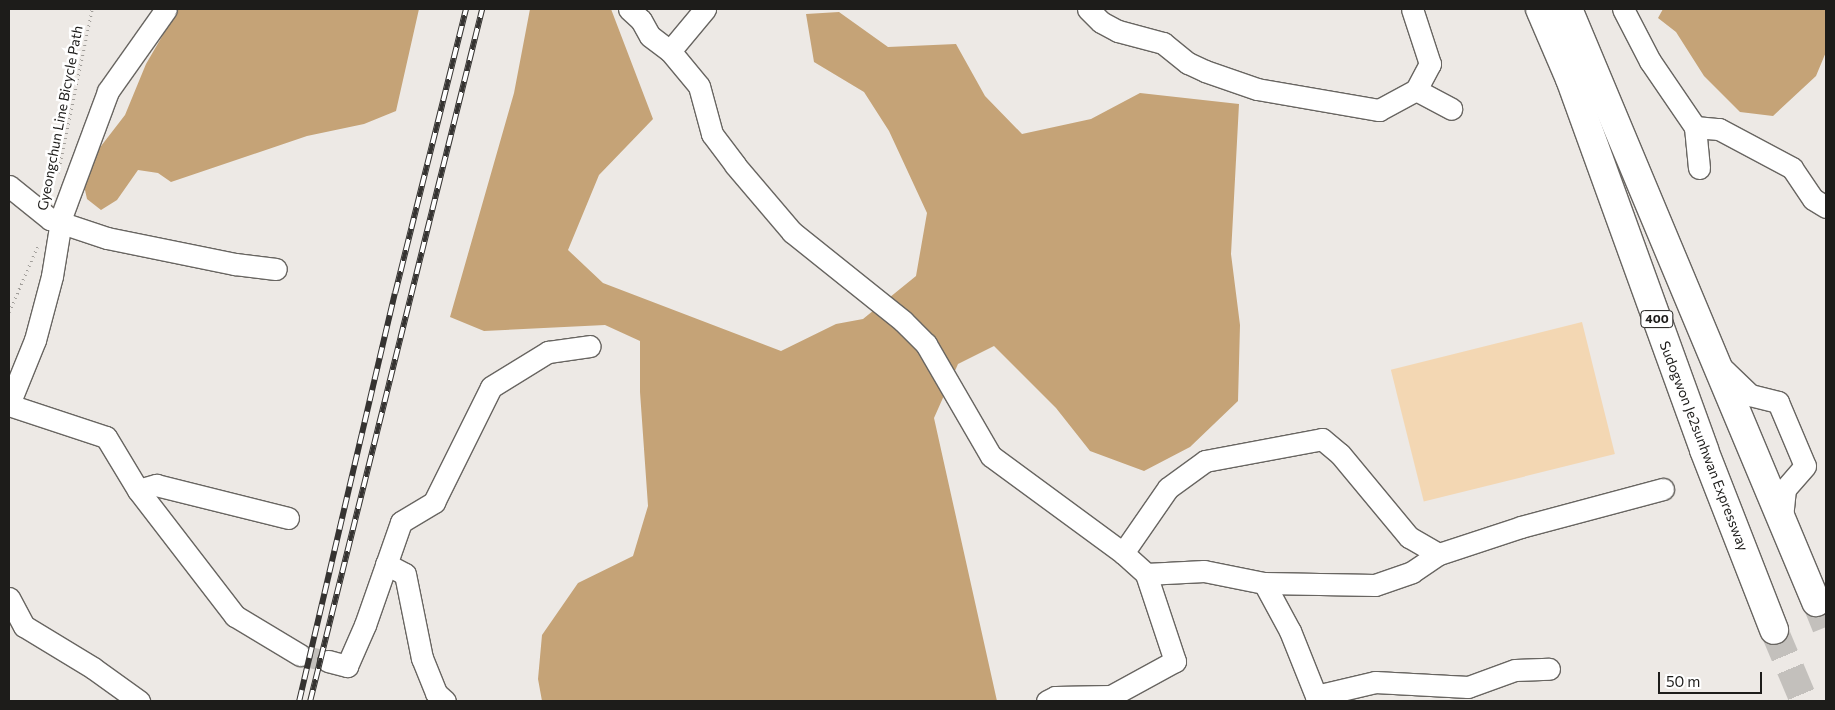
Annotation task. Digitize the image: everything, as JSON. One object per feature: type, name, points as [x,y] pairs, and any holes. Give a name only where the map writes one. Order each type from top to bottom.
[{"type":"highway","name":"Sudogwon Je2sunhwan Expressway","points":[[1540,9],[1570,79],[1704,450],[1774,630]]},
{"type":"highway","name":"400","points":[[1568,9],[1816,602]]},
{"type":"street","points":[[166,9],[108,91],[58,219],[52,276],[35,340],[9,404],[106,436],[138,490],[235,616],[300,655]]},
{"type":"street","points":[[629,9],[641,20],[650,36],[670,50],[699,86],[712,134],[792,232],[903,321],[926,344],[991,456],[1123,553],[1146,574],[1174,661],[1111,696],[1054,697],[1046,701]]},
{"type":"street","points":[[670,50],[705,9]]},
{"type":"street","points":[[1088,9],[1101,22],[1118,31],[1148,37],[1197,67],[1256,89],[1379,110],[1416,90],[1430,64],[1412,9]]},
{"type":"street","points":[[1623,9],[1650,61],[1695,127],[1698,168]]},
{"type":"street","points":[[1416,90],[1451,109]]},
{"type":"street","points":[[1695,127],[1719,129],[1792,168],[1813,199],[1826,207]]},
{"type":"street","points":[[9,186],[58,219],[106,238],[235,264],[276,269]]},
{"type":"street","points":[[328,661],[347,666],[400,522],[434,502],[491,387],[548,352],[590,346]]},
{"type":"street","points":[[1718,364],[1750,395],[1778,402],[1805,466],[1785,489],[1782,518]]},
{"type":"street","points":[[1123,553],[1168,488],[1205,461],[1322,439],[1340,454],[1409,537],[1438,554]]},
{"type":"street","points":[[138,490],[156,485],[288,518]]},
{"type":"street","points":[[1146,574],[1204,571],[1264,583],[1375,585],[1412,572],[1438,554],[1521,527],[1663,490]]},
{"type":"street","points":[[386,564],[405,574],[422,658],[436,693],[444,701]]},
{"type":"street","points":[[1264,583],[1290,631],[1317,699],[1376,682],[1468,687],[1516,670],[1549,670]]},
{"type":"street","points":[[9,598],[24,626],[93,668],[139,701]]},
{"type":"path","name":"Gyeongchun Line Bicycle Path","points":[[57,180],[92,9]]},
{"type":"path","name":"Gyeongchun Line Bicycle Path","points":[[9,312],[58,219]]},
{"type":"shaded area","points":[[178,9],[419,9],[396,111],[364,124],[307,136],[171,182],[158,173],[138,170],[117,200],[101,210],[87,199],[81,172],[125,115],[146,64]]},
{"type":"shaded area","points":[[530,9],[611,9],[653,119],[599,175],[568,250],[603,283],[781,351],[836,324],[863,319],[916,276],[927,213],[889,131],[864,92],[814,62],[806,14],[839,12],[888,47],[956,44],[985,96],[1022,134],[1091,119],[1140,93],[1239,104],[1231,254],[1240,325],[1238,401],[1190,447],[1144,471],[1090,451],[1056,408],[994,346],[958,364],[934,418],[997,701],[542,701],[538,679],[542,635],[578,583],[633,556],[648,506],[640,392],[640,341],[605,325],[484,331],[450,317],[514,93]]},
{"type":"shaded area","points":[[1663,9],[1826,9],[1826,52],[1816,76],[1773,116],[1740,112],[1704,76],[1676,32],[1658,18]]},
{"type":"shaded area","points":[[1582,322],[1615,454],[1424,502],[1391,370]]},
{"type":"tunnel","points":[[1816,602],[1826,627]]},
{"type":"tunnel","points":[[1774,630],[1804,701]]},
{"type":"tunnel","points":[[300,655],[328,661]]},
{"type":"railway","points":[[299,701],[395,293],[466,9]]},
{"type":"railway","points":[[310,701],[482,9]]}]
